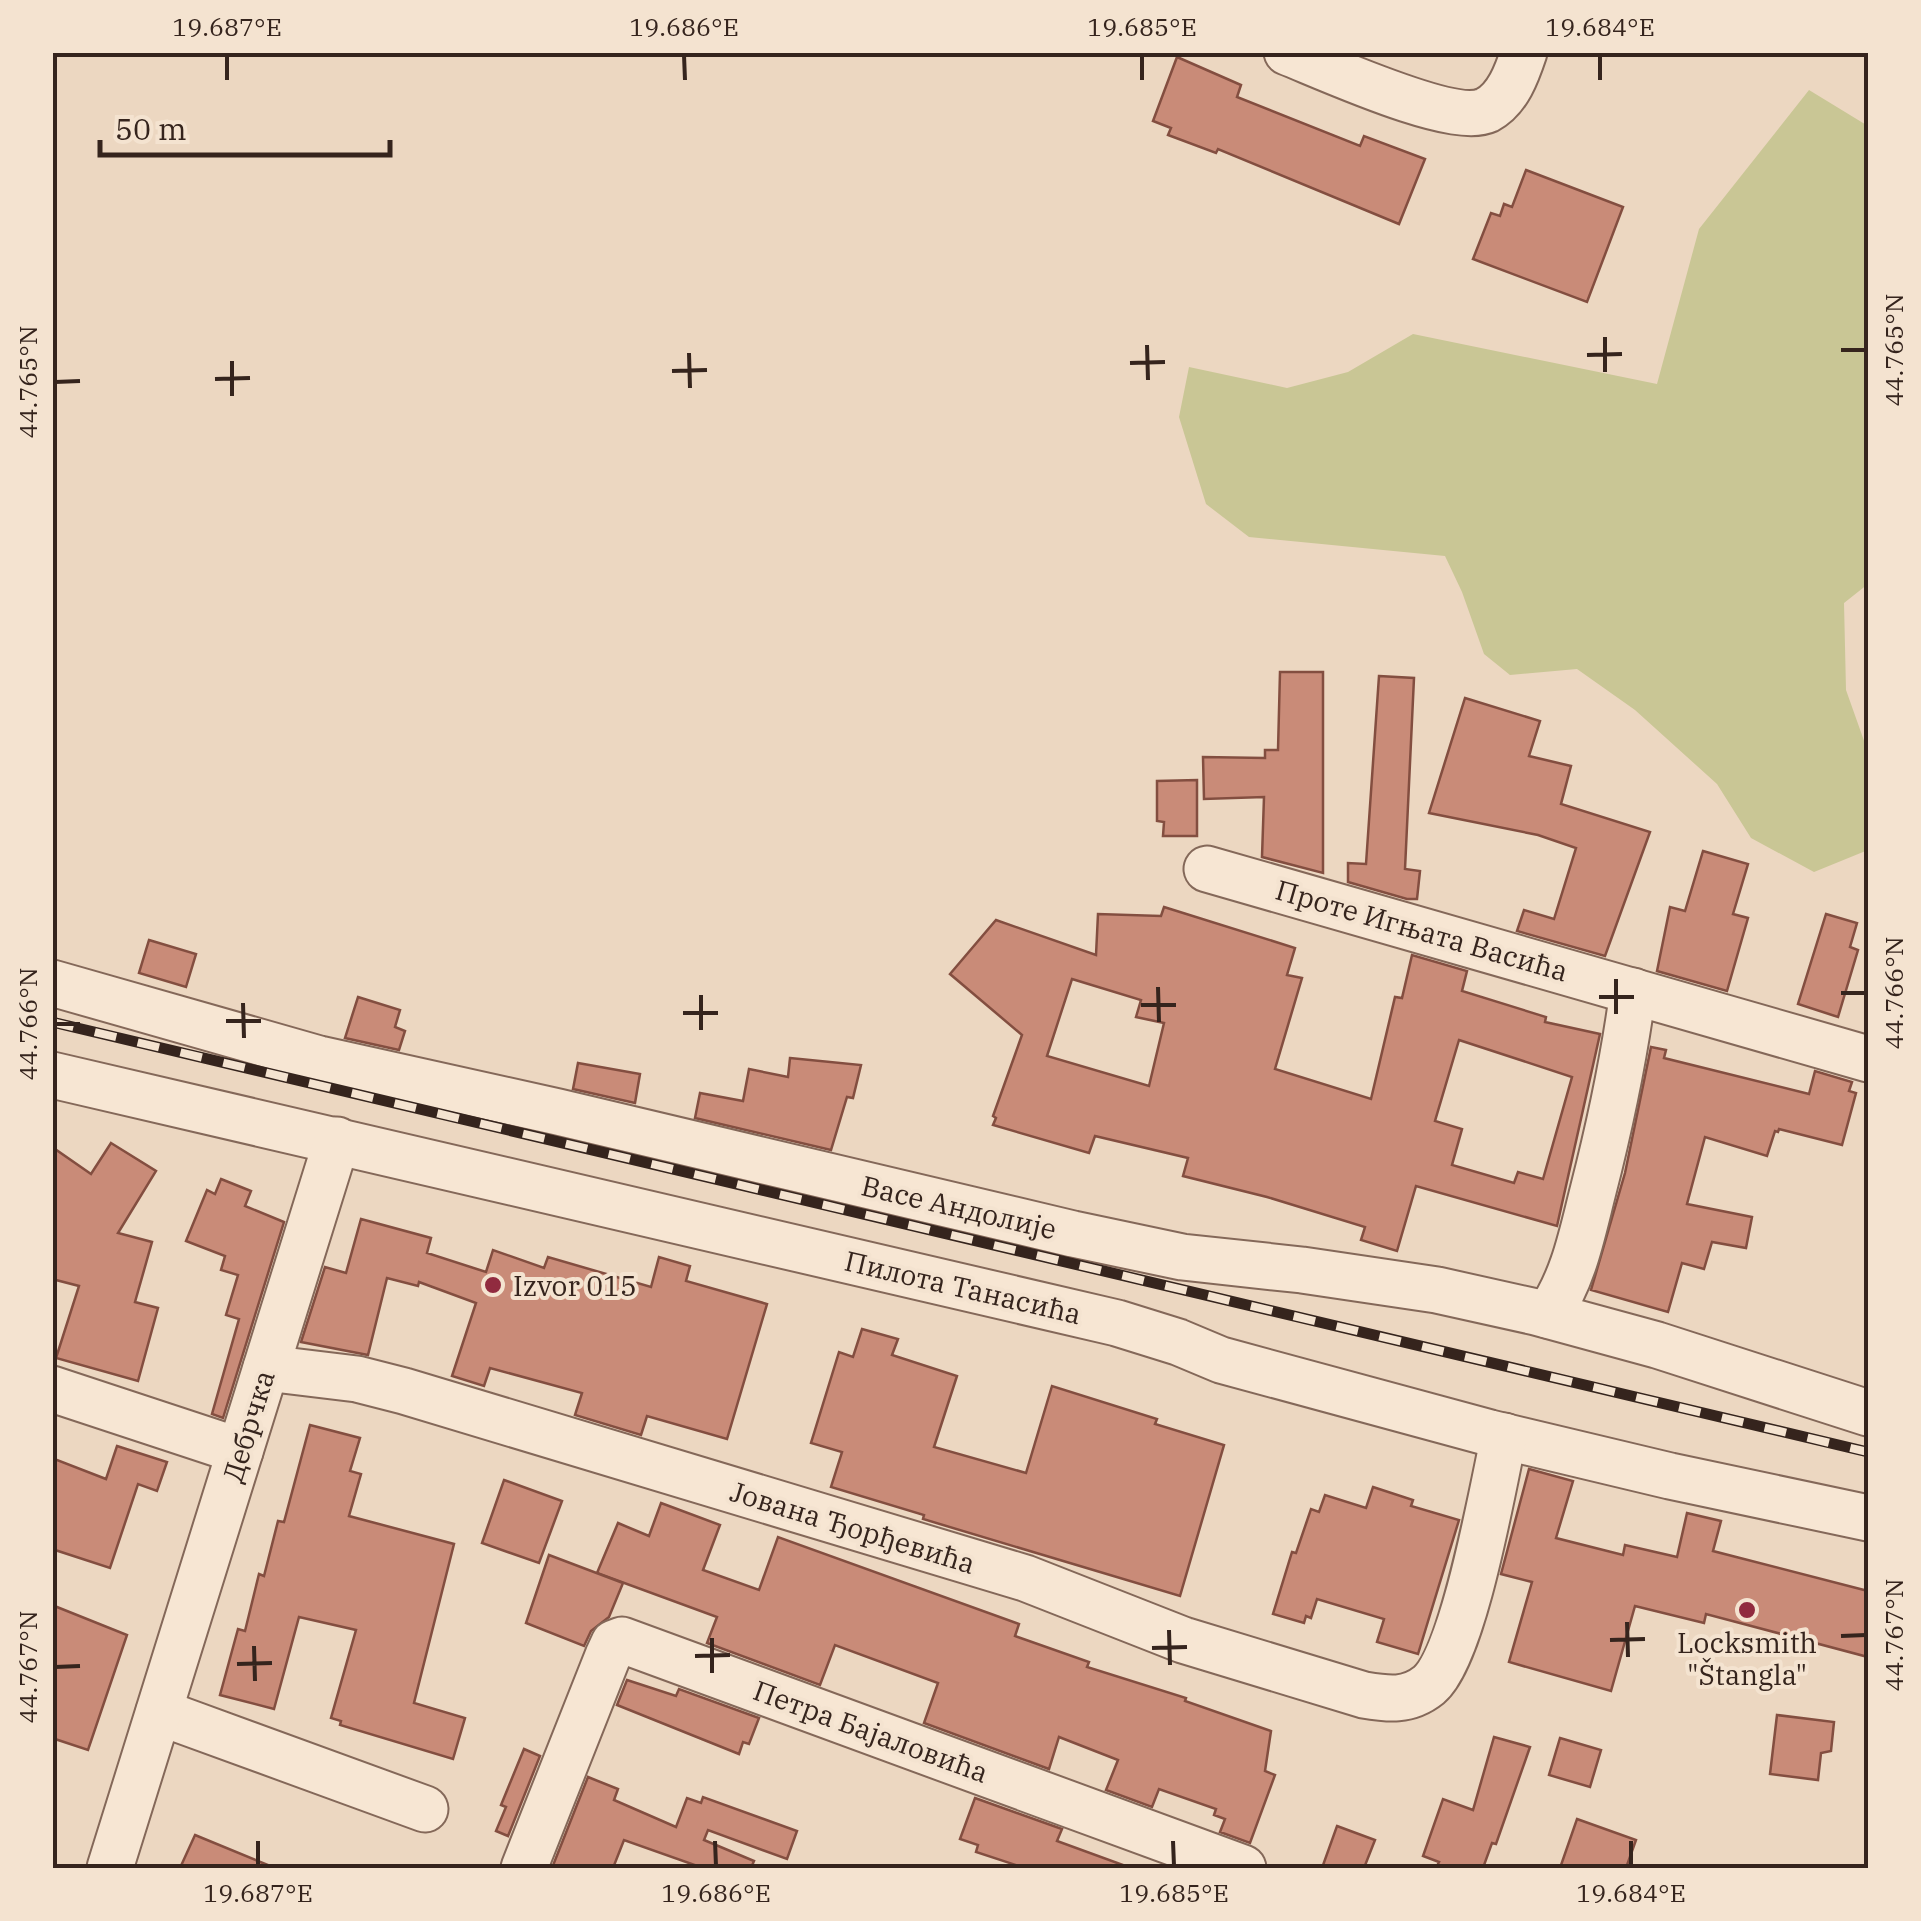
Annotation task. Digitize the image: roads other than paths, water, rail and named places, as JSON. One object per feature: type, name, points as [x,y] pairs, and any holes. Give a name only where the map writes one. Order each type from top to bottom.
[{"type":"street","points":[[1287,52],[1442,111],[1462,114],[1485,111],[1500,100],[1514,80],[1524,52]]},
{"type":"street","name":"Проте Игњата Васића","points":[[1206,869],[1868,1060]]},
{"type":"street","name":"Васе Андолије","points":[[52,983],[319,1060],[558,1112],[1073,1234],[1182,1257],[1437,1290],[1548,1315],[1657,1345],[1868,1413]]},
{"type":"street","points":[[1548,1315],[1568,1280],[1581,1237],[1624,1060],[1632,992]]},
{"type":"street","name":"Пилота Танасића","points":[[52,1075],[1116,1323],[1291,1380],[1504,1436],[1868,1518]]},
{"type":"street","name":"Дебрчка","points":[[110,1868],[337,1140]]},
{"type":"street","name":"Јована Ђорђевића","points":[[266,1368],[357,1379],[430,1399],[1025,1578],[1183,1640],[1391,1700],[1410,1697],[1430,1684],[1445,1665],[1471,1584],[1504,1436]]},
{"type":"street","points":[[52,1389],[240,1451]]},
{"type":"street","name":"Петра Бајаловића","points":[[524,1868],[608,1656],[614,1644],[622,1640],[1243,1868]]},
{"type":"street","points":[[159,1712],[425,1809]]},
{"type":"railway","points":[[52,1022],[1868,1452]]},
{"type":"place","name":"Izvor 015","points":[[493,1285]]},
{"type":"place","name":"Locksmith \"Štangla\"","points":[[1747,1610]]}]
